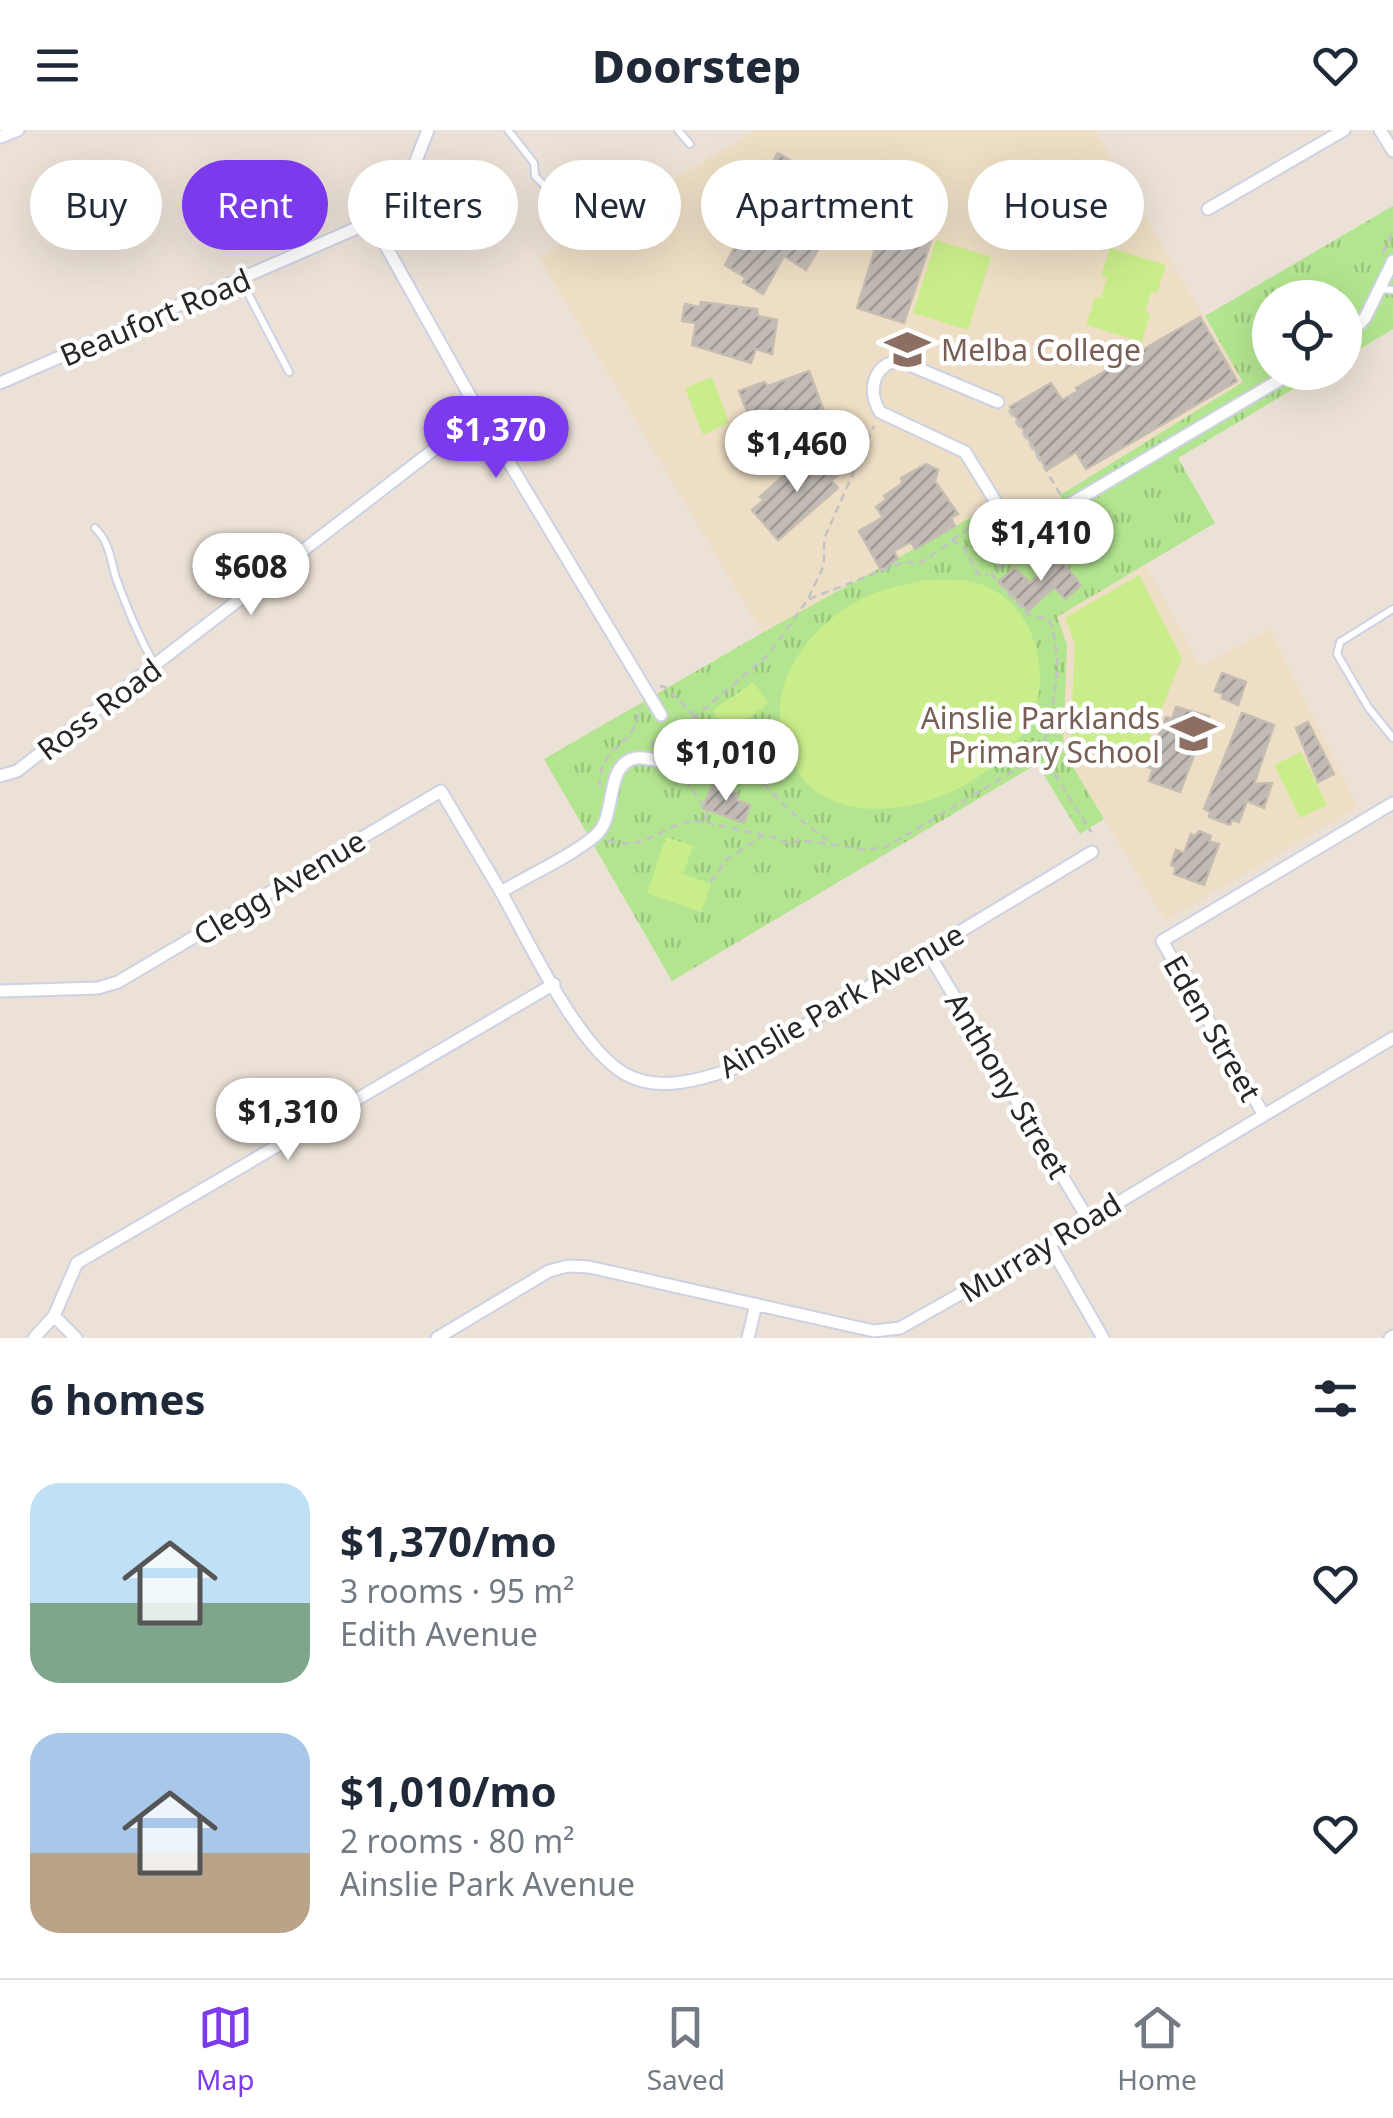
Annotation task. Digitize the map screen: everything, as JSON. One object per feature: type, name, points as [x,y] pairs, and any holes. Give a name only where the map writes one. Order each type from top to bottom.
[{"type":"street","points":[[0,137],[18,130]]},
{"type":"street","name":"Beaufort Road","points":[[416,160],[428,130]]},
{"type":"street","points":[[1208,208],[1344,130]]},
{"type":"street","points":[[1380,130],[1393,150]]},
{"type":"street","name":"Beaufort Road","points":[[0,384],[348,234]]},
{"type":"street","points":[[389,250],[480,414],[661,715]]},
{"type":"street","points":[[1362,321],[1387,289],[1393,261]]},
{"type":"street","points":[[998,402],[900,361],[879,368],[873,383],[874,401],[880,412],[965,452],[1012,528],[1012,536],[1068,507],[1263,390]]},
{"type":"street","name":"Ross Road","points":[[0,776],[18,772],[480,414]]},
{"type":"street","points":[[501,892],[599,834],[610,810],[618,771],[625,762],[646,758],[682,769]]},
{"type":"street","name":"Clegg Avenue","points":[[0,991],[98,988],[118,982],[441,791],[501,892]]},
{"type":"street","name":"Eden Street","points":[[1264,1114],[1162,940],[1393,803]]},
{"type":"street","name":"Ainslie Park Avenue","points":[[501,892],[596,1050],[628,1076],[658,1083],[695,1081],[732,1069],[1092,852]]},
{"type":"street","name":"Anthony Street","points":[[928,951],[1088,1219]]},
{"type":"street","points":[[34,1338],[54,1316],[77,1262],[554,984]]},
{"type":"street","name":"Murray Road","points":[[437,1338],[549,1271],[568,1266],[590,1267],[874,1331],[901,1333],[1393,1038]]},
{"type":"street","points":[[1049,1244],[1103,1338]]},
{"type":"street","points":[[748,1338],[756,1304]]},
{"type":"street","points":[[54,1316],[76,1338]]},
{"type":"lane","points":[[508,130],[534,163],[538,179]]},
{"type":"lane","points":[[678,130],[690,144]]},
{"type":"lane","points":[[241,280],[289,372]]},
{"type":"lane","points":[[95,528],[107,540],[122,592],[142,643],[156,666]]},
{"type":"lane","points":[[1393,610],[1340,642],[1337,654],[1368,707],[1393,738]]},
{"type":"path","points":[[998,402],[1009,410],[1068,507]]},
{"type":"path","points":[[646,758],[654,742],[695,717],[769,654],[808,599],[824,565],[824,539],[880,412]]},
{"type":"path","points":[[808,599],[904,562],[920,564],[1000,507]]},
{"type":"path","points":[[975,522],[1012,536],[1011,556],[992,576]]},
{"type":"path","points":[[952,541],[963,546],[978,574],[992,576],[1028,614],[1049,619],[1058,642],[1058,681],[1042,754],[1091,832]]},
{"type":"path","points":[[643,682],[665,687],[799,819],[832,844]]},
{"type":"path","points":[[600,791],[599,770],[636,729],[641,700]]},
{"type":"path","points":[[594,837],[626,844],[687,821],[763,835],[792,845],[798,840],[863,850],[886,847],[1042,754]]},
{"type":"path","points":[[682,769],[686,783],[707,812],[704,822]]},
{"type":"path","points":[[711,882],[727,858],[763,835]]},
{"type":"shaded area","name":"Melba College","points":[[757,130],[1095,130],[1113,160],[968,160],[968,250],[1144,250],[1144,213],[1243,382],[1060,494],[1073,519],[1013,552],[987,509],[762,633],[539,258],[553,250],[681,250],[681,175],[701,163],[701,250],[948,250],[948,160],[706,160]]},
{"type":"shaded area","name":"Ainslie Parklands Primary School","points":[[1146,565],[1201,666],[1270,629],[1358,807],[1165,921],[1063,750],[1067,644],[1057,617]]},
{"type":"green space","points":[[1393,206],[1393,329],[1362,348],[1362,280],[1267,280]]},
{"type":"green space","points":[[948,244],[991,257],[968,330],[913,313],[933,250],[948,250]]},
{"type":"green space","points":[[1109,250],[1166,265],[1157,293],[1151,292],[1142,342],[1086,325],[1095,297],[1101,298],[1107,278],[1101,276]]},
{"type":"green space","points":[[1252,288],[1252,390],[1292,390],[1178,458],[1215,523],[1057,617],[1067,644],[1063,750],[1104,819],[1080,834],[1037,764],[672,981],[544,759],[988,508],[1013,552],[1072,519],[1060,495],[1243,382],[1205,316]]},
{"type":"green space","points":[[712,377],[729,423],[703,435],[685,388]]},
{"type":"green space","points":[[1139,575],[1182,658],[1143,755],[1070,746],[1075,644],[1065,618]]},
{"type":"green space","points":[[924,580],[969,581],[991,589],[1010,602],[1024,619],[1034,639],[1040,684],[1027,727],[991,768],[940,797],[883,809],[855,807],[829,799],[800,776],[784,742],[782,694],[790,671],[802,650],[837,614],[880,591]]},
{"type":"green space","points":[[753,682],[769,703],[728,733],[713,711]]},
{"type":"green space","points":[[1301,752],[1327,805],[1300,818],[1274,765]]},
{"type":"green space","points":[[666,837],[693,846],[683,874],[711,884],[701,912],[647,893]]},
{"type":"building","points":[[733,250],[818,250],[806,270],[784,256],[763,294],[725,265]]},
{"type":"building","points":[[875,250],[928,250],[904,323],[857,308]]},
{"type":"building","points":[[701,302],[757,309],[758,316],[777,320],[772,354],[756,349],[751,363],[692,345],[696,323],[682,321],[685,304],[700,307]]},
{"type":"building","points":[[1200,317],[1237,381],[1086,469],[1076,452],[1047,470],[1010,407],[1051,383],[1062,400],[1078,391],[1076,388]]},
{"type":"building","points":[[809,371],[824,411],[757,437],[739,391],[764,382],[768,386]]},
{"type":"building","points":[[822,451],[838,475],[831,480],[838,488],[778,540],[752,510],[764,500],[760,497],[803,458],[808,462]]},
{"type":"building","points":[[926,464],[938,470],[935,481],[958,514],[951,518],[955,526],[915,549],[911,542],[894,551],[898,559],[881,570],[859,531],[883,517],[876,507],[903,483],[901,478]]},
{"type":"building","points":[[1059,558],[1081,585],[1065,599],[1054,587],[1028,611],[999,581],[1015,568],[1030,583]]},
{"type":"building","points":[[1222,673],[1246,682],[1238,705],[1215,691]]},
{"type":"building","points":[[1176,707],[1209,716],[1180,792],[1149,781],[1153,769],[1146,766],[1166,717],[1172,719]]},
{"type":"building","points":[[1242,713],[1274,725],[1254,784],[1272,783],[1264,808],[1247,801],[1239,822],[1232,820],[1230,825],[1209,817],[1210,812],[1204,809]]},
{"type":"building","points":[[1308,722],[1334,774],[1318,782],[1296,728]]},
{"type":"building","points":[[712,785],[738,794],[736,800],[750,805],[744,823],[703,808]]},
{"type":"building","points":[[1199,831],[1219,844],[1204,885],[1174,874],[1176,867],[1171,865],[1176,850],[1184,853],[1191,834],[1195,836]]},
{"type":"place","name":"Melba College","points":[[908,349]]},
{"type":"place","name":"Ainslie Parklands Primary School","points":[[1193,734]]}]
